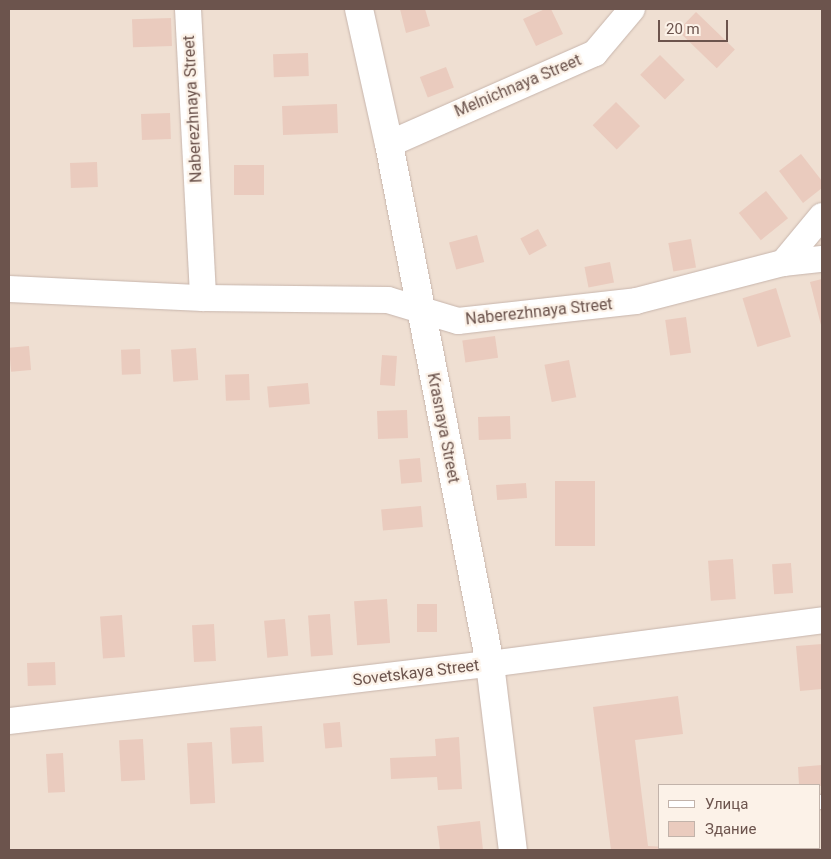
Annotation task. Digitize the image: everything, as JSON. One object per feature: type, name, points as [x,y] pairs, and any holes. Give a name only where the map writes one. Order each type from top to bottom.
[{"type":"street","name":"Naberezhnaya Street","points":[[188,9],[203,298]]},
{"type":"street","name":"Krasnaya Street","points":[[359,9],[389,144],[420,312],[490,664],[513,850]]},
{"type":"street","name":"Melnichnaya Street","points":[[389,144],[595,53],[632,9]]},
{"type":"street","points":[[783,263],[822,216]]},
{"type":"street","name":"Naberezhnaya Street","points":[[9,289],[203,298],[388,300],[420,312],[458,321],[636,302],[783,263],[822,259]]},
{"type":"street","name":"Sovetskaya Street","points":[[9,721],[490,664],[822,620]]},
{"type":"shaded area","points":[[9,9],[822,9],[822,850],[9,850]]},
{"type":"building","points":[[400,9],[425,9],[430,26],[406,33]]},
{"type":"building","points":[[545,9],[551,9],[563,34],[536,46],[523,19]]},
{"type":"building","points":[[696,12],[735,50],[717,68],[678,31]]},
{"type":"building","points":[[171,18],[172,46],[133,47],[132,19]]},
{"type":"building","points":[[308,53],[309,76],[274,77],[273,54]]},
{"type":"building","points":[[660,55],[685,80],[665,100],[640,75]]},
{"type":"building","points":[[446,67],[454,88],[428,98],[420,77]]},
{"type":"building","points":[[616,102],[640,126],[617,149],[593,125]]},
{"type":"building","points":[[337,104],[338,133],[283,135],[282,106]]},
{"type":"building","points":[[170,113],[171,139],[142,140],[141,114]]},
{"type":"building","points":[[801,154],[822,181],[822,188],[803,203],[779,171]]},
{"type":"building","points":[[97,162],[98,187],[71,188],[70,163]]},
{"type":"building","points":[[234,165],[264,165],[264,195],[234,195]]},
{"type":"building","points":[[766,191],[788,218],[761,240],[739,213]]},
{"type":"building","points":[[538,229],[547,246],[529,255],[520,238]]},
{"type":"building","points":[[477,235],[484,262],[456,270],[449,243]]},
{"type":"building","points":[[691,239],[696,268],[673,272],[668,243]]},
{"type":"building","points":[[610,262],[614,283],[588,288],[584,267]]},
{"type":"building","points":[[822,279],[822,329],[810,282]]},
{"type":"building","points":[[776,288],[791,337],[757,347],[743,298]]},
{"type":"building","points":[[686,317],[691,353],[670,356],[665,320]]},
{"type":"building","points":[[495,336],[498,358],[465,362],[462,341]]},
{"type":"building","points":[[29,346],[31,370],[11,372],[9,348]]},
{"type":"building","points":[[196,348],[198,380],[173,382],[171,350]]},
{"type":"building","points":[[140,349],[141,374],[122,375],[121,350]]},
{"type":"building","points":[[382,355],[397,356],[395,386],[380,385]]},
{"type":"building","points":[[569,360],[576,397],[552,402],[544,365]]},
{"type":"building","points":[[249,374],[250,400],[226,401],[225,375]]},
{"type":"building","points":[[308,383],[310,404],[269,407],[267,387]]},
{"type":"building","points":[[407,410],[408,438],[378,439],[377,411]]},
{"type":"building","points":[[510,416],[511,439],[479,440],[478,417]]},
{"type":"building","points":[[420,458],[422,482],[401,484],[399,460]]},
{"type":"building","points":[[555,481],[595,481],[595,546],[555,546]]},
{"type":"building","points":[[526,483],[527,498],[497,500],[496,485]]},
{"type":"building","points":[[421,506],[423,527],[383,530],[381,509]]},
{"type":"building","points":[[733,559],[736,599],[711,601],[708,561]]},
{"type":"building","points":[[791,563],[793,593],[774,594],[772,564]]},
{"type":"building","points":[[387,599],[390,643],[357,645],[354,601]]},
{"type":"building","points":[[417,604],[437,604],[437,632],[417,632]]},
{"type":"building","points":[[330,614],[333,655],[311,656],[308,616]]},
{"type":"building","points":[[122,615],[125,657],[103,658],[100,617]]},
{"type":"building","points":[[285,619],[288,656],[267,658],[264,621]]},
{"type":"building","points":[[214,624],[216,661],[194,662],[192,625]]},
{"type":"building","points":[[822,644],[822,689],[800,691],[796,646]]},
{"type":"building","points":[[55,662],[56,685],[28,686],[27,663]]},
{"type":"building","points":[[678,696],[683,734],[635,740],[648,846],[658,846],[658,849],[731,850],[611,850],[593,707]]},
{"type":"building","points":[[340,722],[342,747],[325,748],[323,723]]},
{"type":"building","points":[[262,726],[264,762],[232,764],[230,728]]},
{"type":"building","points":[[459,737],[462,789],[438,790],[437,777],[391,779],[390,758],[436,756],[435,739]]},
{"type":"building","points":[[143,739],[145,780],[121,781],[119,740]]},
{"type":"building","points":[[212,742],[215,803],[190,804],[187,743]]},
{"type":"building","points":[[63,753],[65,792],[48,793],[46,754]]},
{"type":"building","points":[[822,765],[822,786],[821,784],[799,784],[798,767]]},
{"type":"building","points":[[480,821],[483,850],[440,850],[437,826]]},
{"type":"building","points":[[740,849],[779,849],[779,850]]}]
